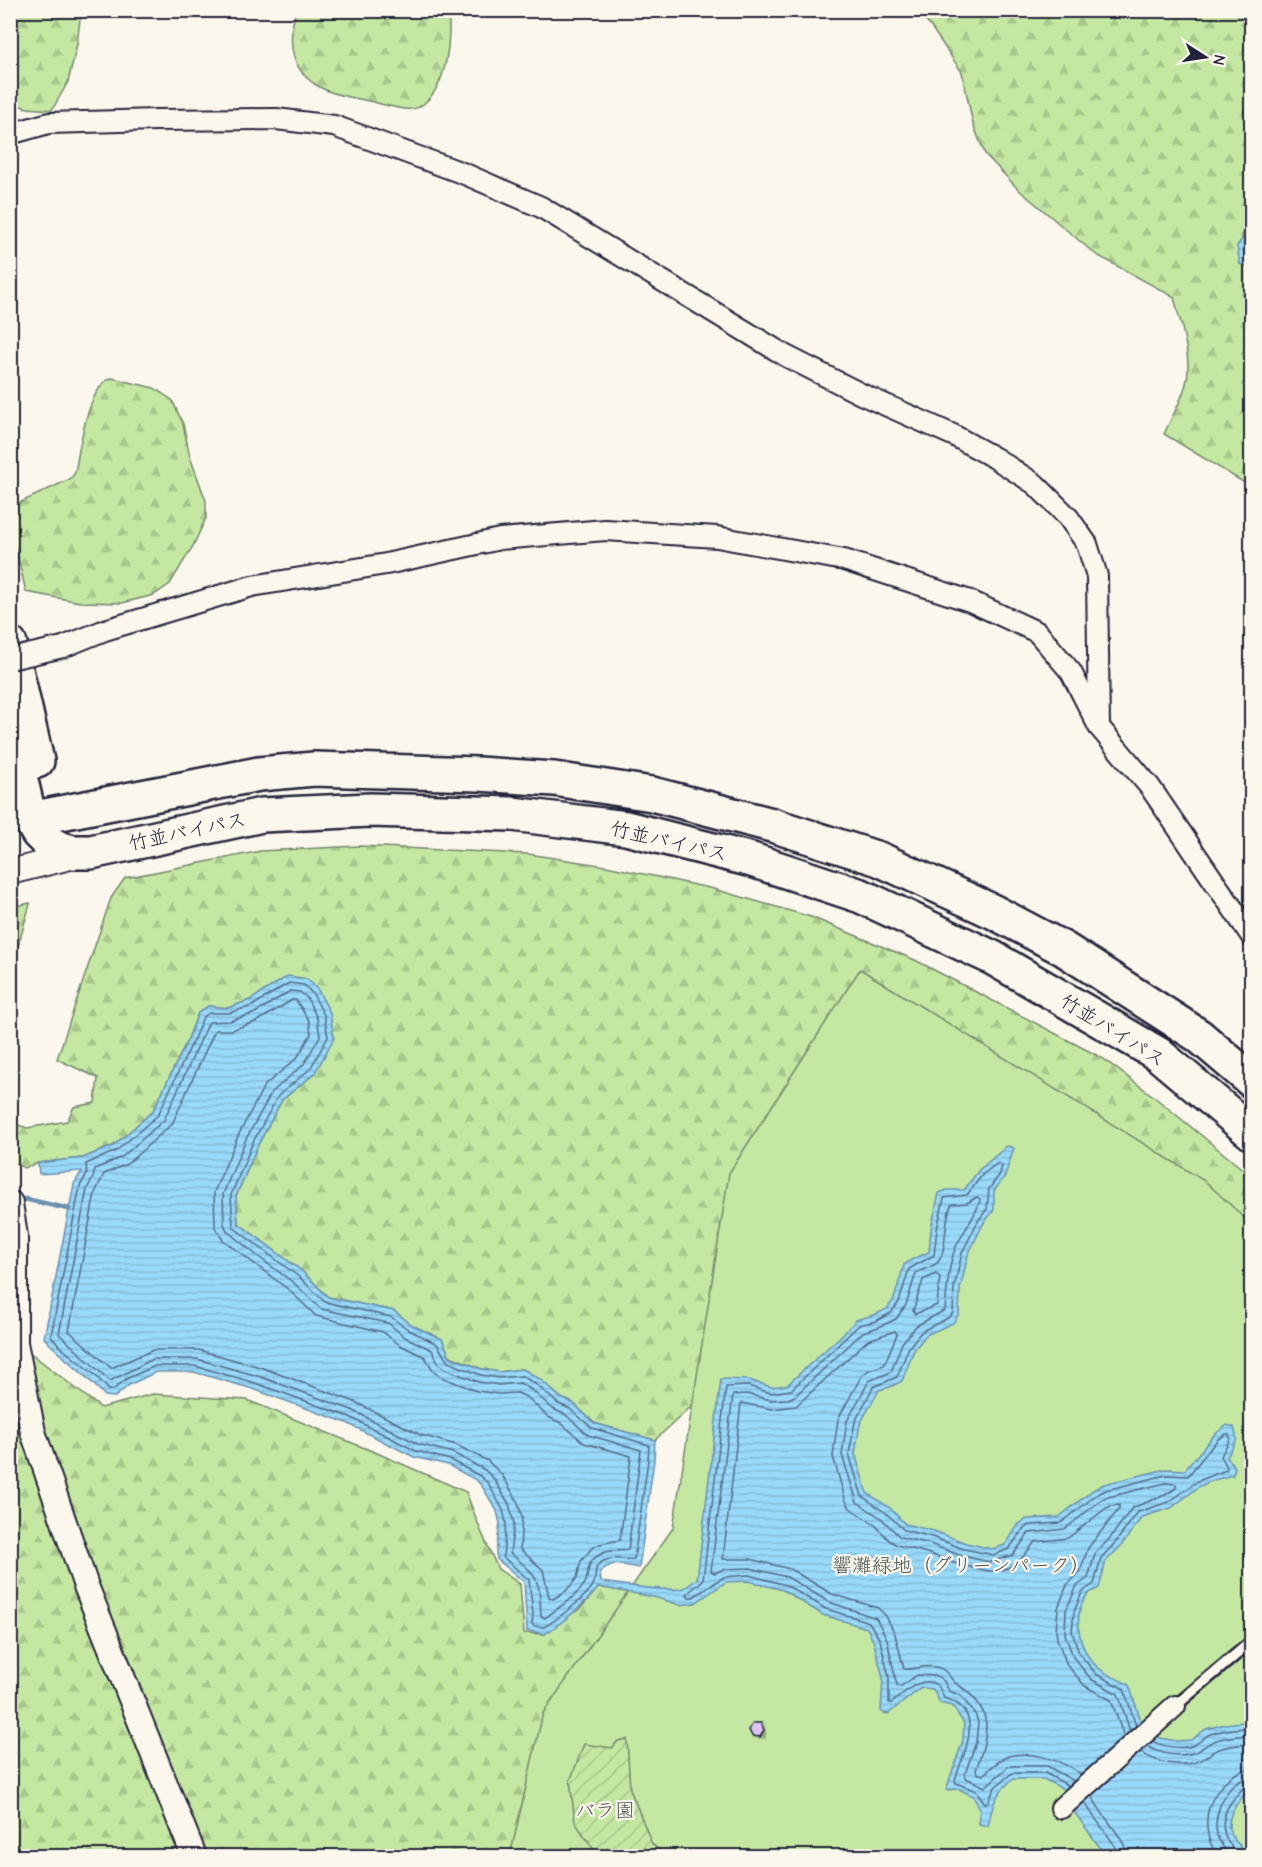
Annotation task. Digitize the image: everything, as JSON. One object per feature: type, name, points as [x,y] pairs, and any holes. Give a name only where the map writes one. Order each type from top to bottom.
[{"type":"highway","points":[[10,644],[29,828]]},
{"type":"highway","points":[[10,734],[29,828]]},
{"type":"highway","name":"竹並バイパス","points":[[1251,1081],[1199,1036],[1064,949],[994,912],[879,859],[772,825],[652,794],[554,779],[478,774],[314,769],[259,774],[82,808],[67,809],[58,807],[49,801],[29,828],[73,852],[91,852],[262,815],[370,810],[512,814],[626,828],[752,860],[861,896],[993,958],[1158,1054],[1251,1133]]},
{"type":"street","points":[[10,134],[49,123],[156,120],[276,119],[334,126],[465,174],[541,207],[786,356],[861,394],[953,435],[995,458],[1035,484],[1068,517],[1088,544],[1097,576],[1099,727]]},
{"type":"street","points":[[10,659],[63,646],[105,630],[252,585],[386,564],[500,539],[605,530],[717,537],[844,560],[970,601],[1037,632],[1071,672],[1099,727],[1150,787],[1251,937]]},
{"type":"street","points":[[10,1203],[15,1236],[15,1343],[33,1432],[86,1586],[194,1857]]},
{"type":"street","points":[[1061,1808],[1174,1706]]},
{"type":"lane","points":[[1174,1706],[1251,1641]]},
{"type":"green space","points":[[11,10],[81,11],[77,44],[68,82],[52,110],[27,108],[11,102]]},
{"type":"green space","points":[[296,11],[448,11],[448,48],[442,74],[431,97],[417,108],[400,108],[328,91],[306,77],[294,58],[292,35]]},
{"type":"green space","points":[[917,11],[1251,11],[1251,227],[1242,236],[1240,264],[1251,267],[1251,487],[1164,434],[1182,395],[1188,372],[1186,344],[1174,297],[1095,254],[1018,189],[985,154],[973,124],[962,72]]},
{"type":"green space","points":[[112,378],[154,388],[172,400],[183,424],[190,457],[206,501],[206,518],[193,546],[170,584],[154,595],[122,603],[80,602],[26,592],[11,528],[11,507],[70,479],[75,473],[82,435],[91,405],[104,383]]},
{"type":"green space","points":[[360,846],[528,854],[606,866],[714,889],[811,917],[915,960],[1102,1058],[1152,1095],[1251,1176],[1251,1721],[721,1379],[655,1440],[594,1423],[573,1403],[561,1398],[541,1380],[523,1369],[499,1372],[482,1369],[450,1356],[442,1339],[412,1325],[394,1311],[328,1297],[303,1272],[238,1223],[236,1196],[258,1145],[282,1100],[315,1073],[268,990],[228,1008],[208,1006],[198,1013],[153,1111],[113,1146],[83,1158],[38,1163],[24,1168],[11,1161],[10,1122],[27,1128],[67,1121],[74,1107],[95,1103],[98,1078],[57,1059],[111,898],[125,878],[261,851]]},
{"type":"green space","points":[[30,904],[11,971],[11,907]]},
{"type":"green space","name":"響灘緑地（グリーンパーク）","points":[[860,969],[1206,1182],[1251,1224],[1251,1856],[510,1856],[543,1713],[673,1528],[729,1173]]},
{"type":"green space","points":[[10,1337],[101,1408],[153,1394],[247,1400],[466,1492],[498,1569],[520,1584],[524,1633],[545,1634],[570,1614],[579,1610],[599,1587],[654,1597],[598,1856],[11,1856]]},
{"type":"green space","name":"バラ園","points":[[627,1739],[630,1789],[652,1844],[667,1856],[598,1856],[575,1822],[570,1781],[584,1744],[612,1748],[618,1741]]},
{"type":"water","points":[[1251,227],[1251,267],[1240,264],[1237,246]]},
{"type":"water","points":[[288,976],[307,979],[318,990],[330,1013],[334,1038],[315,1073],[282,1100],[258,1145],[236,1196],[238,1223],[303,1272],[328,1297],[394,1311],[412,1325],[442,1339],[450,1357],[482,1369],[499,1372],[523,1369],[541,1380],[561,1398],[573,1403],[594,1423],[655,1440],[639,1568],[618,1564],[609,1566],[600,1572],[601,1582],[656,1589],[677,1589],[684,1588],[697,1579],[721,1379],[749,1380],[771,1387],[787,1385],[856,1320],[887,1309],[894,1299],[904,1265],[929,1252],[931,1229],[939,1193],[947,1190],[964,1190],[979,1170],[1007,1146],[1014,1148],[1005,1176],[994,1191],[994,1210],[983,1224],[968,1255],[960,1289],[959,1314],[953,1323],[926,1335],[914,1350],[902,1381],[879,1390],[860,1424],[855,1454],[867,1493],[890,1508],[905,1524],[992,1549],[1005,1545],[1019,1524],[1027,1519],[1059,1517],[1104,1484],[1166,1469],[1185,1470],[1214,1435],[1227,1425],[1234,1427],[1237,1439],[1227,1457],[1235,1467],[1233,1475],[1200,1486],[1171,1508],[1142,1517],[1121,1546],[1106,1561],[1099,1588],[1087,1595],[1082,1604],[1079,1624],[1082,1644],[1087,1654],[1103,1671],[1129,1685],[1142,1724],[1160,1738],[1177,1741],[1191,1740],[1206,1729],[1251,1721],[1251,1790],[1241,1798],[1229,1822],[1231,1835],[1240,1846],[1239,1856],[1106,1856],[1075,1813],[1065,1790],[1044,1779],[1013,1779],[1002,1789],[996,1800],[988,1826],[979,1824],[980,1809],[973,1796],[959,1789],[946,1790],[963,1740],[964,1723],[952,1706],[940,1703],[933,1689],[921,1688],[888,1714],[881,1712],[883,1678],[874,1643],[867,1628],[823,1615],[783,1590],[748,1581],[726,1582],[695,1603],[680,1605],[654,1597],[599,1587],[574,1612],[545,1634],[527,1631],[524,1582],[497,1559],[500,1523],[497,1511],[476,1480],[448,1465],[414,1457],[347,1423],[253,1389],[194,1372],[156,1372],[129,1385],[115,1397],[105,1396],[44,1338],[74,1184],[82,1171],[39,1174],[38,1163],[83,1158],[113,1146],[153,1111],[198,1013],[208,1006],[228,1008],[250,1000]]},
{"type":"building","points":[[753,1723],[761,1723],[764,1730],[760,1737],[752,1736],[749,1730]]},
{"type":"waterway","points":[[25,1199],[69,1209]]}]
